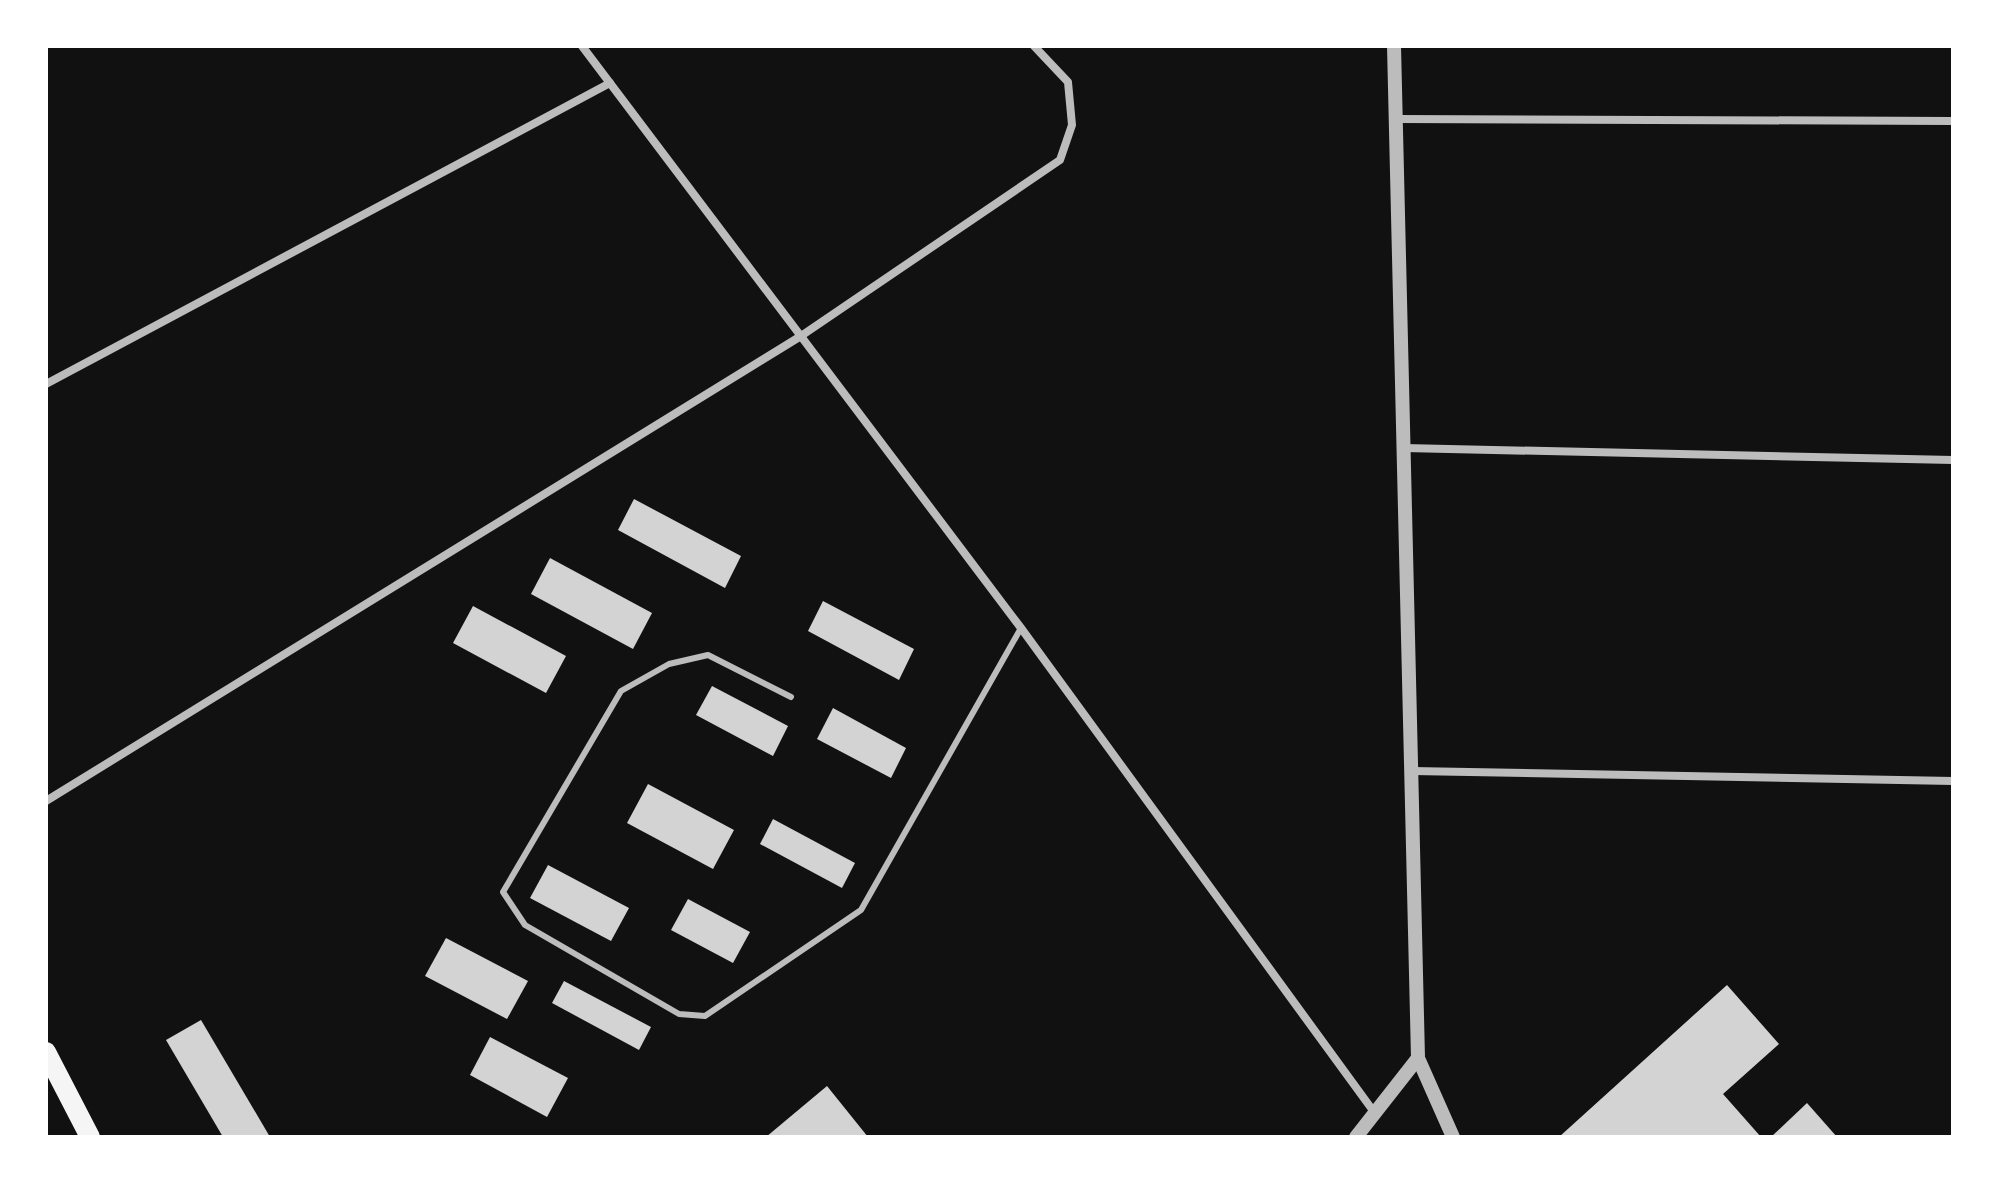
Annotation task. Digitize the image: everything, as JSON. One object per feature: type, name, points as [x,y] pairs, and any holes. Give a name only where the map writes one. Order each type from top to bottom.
[{"type":"main road","points":[[46,1052],[90,1137]]},
{"type":"street","points":[[582,46],[1021,628],[1374,1112]]},
{"type":"street","points":[[46,801],[801,336],[1060,160],[1072,125],[1068,82],[1034,46]]},
{"type":"street","points":[[1394,46],[1418,1058],[1453,1137]]},
{"type":"street","points":[[46,384],[610,83]]},
{"type":"street","points":[[1396,119],[1953,121]]},
{"type":"street","points":[[1404,448],[1953,460]]},
{"type":"street","points":[[1412,771],[1953,781]]},
{"type":"street","points":[[1356,1137],[1418,1058]]},
{"type":"lane","points":[[791,697],[708,655],[669,664],[621,691],[503,892],[525,925],[679,1014],[705,1016],[861,910],[1021,628]]},
{"type":"building","points":[[634,499],[741,556],[725,588],[618,530]]},
{"type":"building","points":[[550,558],[652,613],[633,649],[531,594]]},
{"type":"building","points":[[823,601],[914,649],[899,680],[808,631]]},
{"type":"building","points":[[473,606],[566,656],[546,693],[453,643]]},
{"type":"building","points":[[712,686],[788,726],[773,756],[696,715]]},
{"type":"building","points":[[833,708],[906,748],[891,778],[817,739]]},
{"type":"building","points":[[648,784],[734,830],[713,869],[627,823]]},
{"type":"building","points":[[773,819],[855,863],[842,888],[760,844]]},
{"type":"building","points":[[548,865],[629,908],[611,941],[530,898]]},
{"type":"building","points":[[688,899],[750,932],[733,963],[671,930]]},
{"type":"building","points":[[446,938],[528,981],[507,1019],[425,976]]},
{"type":"building","points":[[564,981],[651,1027],[639,1050],[552,1003]]},
{"type":"building","points":[[1727,985],[1779,1044],[1723,1094],[1761,1137],[1559,1137]]},
{"type":"building","points":[[201,1020],[270,1137],[223,1137],[166,1040]]},
{"type":"building","points":[[490,1037],[568,1078],[547,1117],[470,1075]]},
{"type":"building","points":[[827,1086],[868,1137],[766,1137]]},
{"type":"building","points":[[1807,1103],[1837,1137],[1771,1137]]}]
